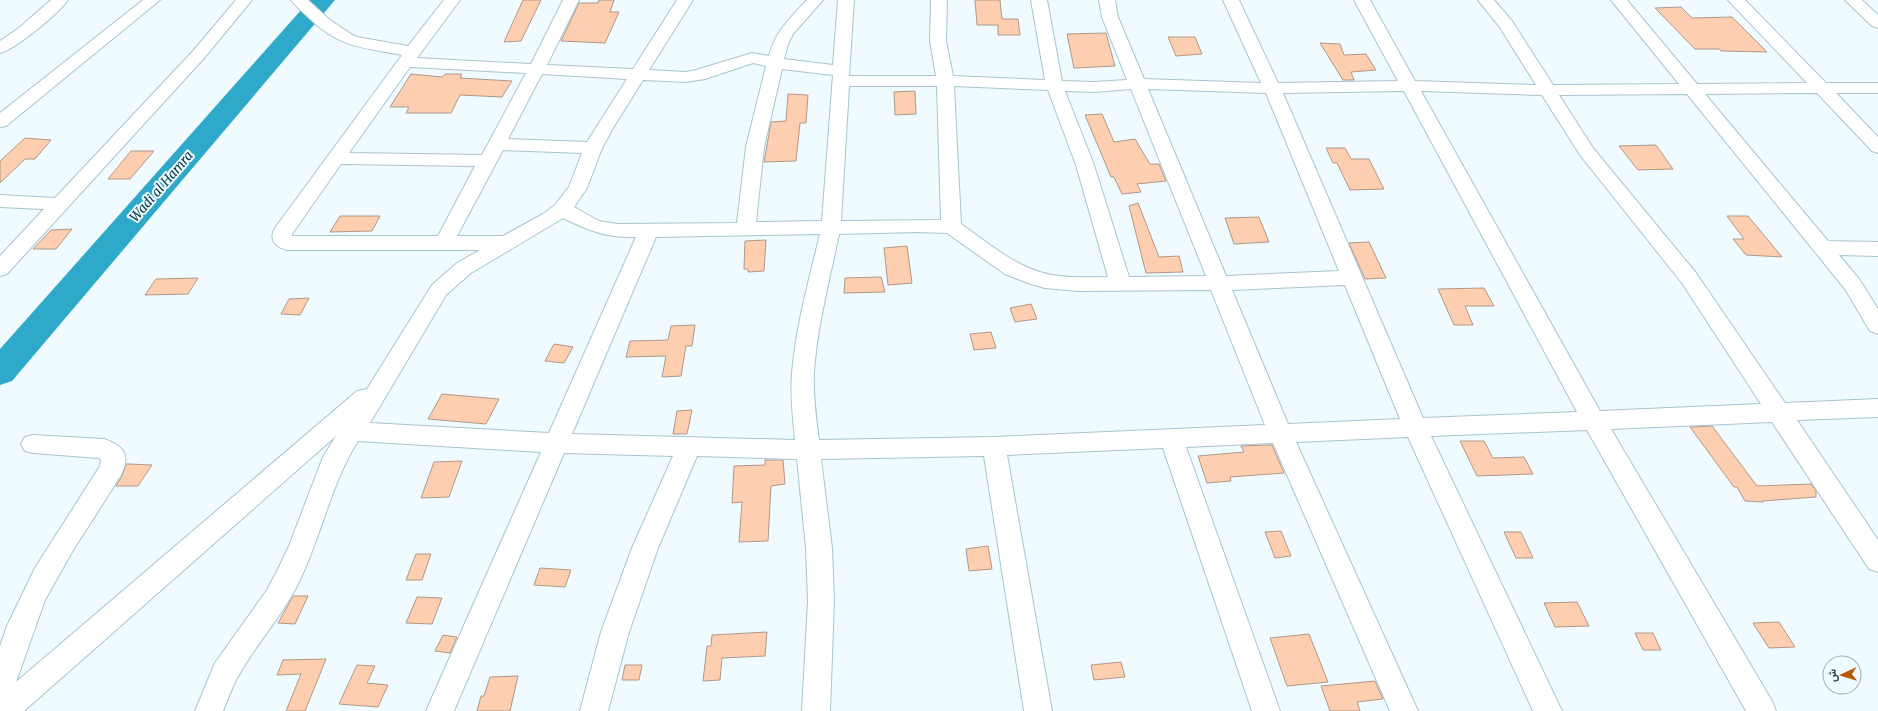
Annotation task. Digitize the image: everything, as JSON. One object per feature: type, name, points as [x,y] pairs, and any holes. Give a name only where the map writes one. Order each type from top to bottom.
[{"type":"street","points":[[0,48],[25,31],[60,0]]},
{"type":"street","points":[[0,122],[152,0]]},
{"type":"street","points":[[0,269],[199,54],[244,0]]},
{"type":"street","points":[[299,0],[326,26],[344,38],[353,41],[408,57],[536,70],[692,77],[750,58],[841,76],[1054,86],[1094,87],[1137,84],[1272,88],[1410,86],[1547,90],[1878,88]]},
{"type":"street","points":[[452,0],[408,57],[282,233],[282,240],[287,243],[509,243]]},
{"type":"street","points":[[444,243],[486,161],[536,70],[571,0]]},
{"type":"street","points":[[209,711],[225,672],[276,598],[288,577],[302,546],[326,478],[336,457],[351,431],[386,379],[439,290],[464,268],[509,243],[562,209],[578,188],[593,148],[604,128],[685,0]]},
{"type":"street","points":[[746,229],[755,146],[761,116],[782,40],[815,0]]},
{"type":"street","points":[[816,711],[821,601],[819,548],[810,450],[804,410],[803,373],[810,325],[831,227],[846,0]]},
{"type":"street","points":[[939,0],[938,41],[945,81],[951,227]]},
{"type":"street","points":[[1039,0],[1054,86],[1085,165],[1094,199],[1121,284]]},
{"type":"street","points":[[1107,0],[1110,18],[1280,434],[1404,711]]},
{"type":"street","points":[[1231,0],[1272,88],[1415,428],[1548,711]]},
{"type":"street","points":[[1362,0],[1594,421],[1762,711]]},
{"type":"street","points":[[1486,0],[1506,24],[1586,151],[1689,278],[1878,561]]},
{"type":"street","points":[[1619,0],[1852,284],[1878,326]]},
{"type":"street","points":[[1736,0],[1878,147]]},
{"type":"street","points":[[1854,0],[1878,23]]},
{"type":"street","points":[[496,144],[593,148]]},
{"type":"street","points":[[336,158],[486,161]]},
{"type":"street","points":[[0,200],[60,204]]},
{"type":"street","points":[[562,209],[594,226],[618,231],[831,227],[951,227],[1013,269],[1035,278],[1052,282],[1121,284],[1219,283],[1352,278]]},
{"type":"street","points":[[440,711],[649,231]]},
{"type":"street","points":[[1823,248],[1878,249]]},
{"type":"street","points":[[3,711],[386,379]]},
{"type":"street","points":[[351,431],[558,443],[810,450],[994,446],[1878,408]]},
{"type":"street","points":[[1171,438],[1266,711]]},
{"type":"street","points":[[0,686],[21,625],[35,594],[48,569],[112,468],[114,456],[104,449],[33,444]]},
{"type":"street","points":[[994,446],[1038,711]]},
{"type":"street","points":[[594,711],[615,632],[644,548],[689,447]]},
{"type":"building","points":[[523,0],[541,0],[521,41],[504,42]]},
{"type":"building","points":[[599,0],[614,0],[610,12],[619,12],[605,43],[561,41],[579,3],[598,3]]},
{"type":"building","points":[[975,0],[1000,0],[1002,19],[1018,19],[1020,35],[998,35],[998,25],[977,25]]},
{"type":"building","points":[[1681,7],[1692,18],[1732,17],[1767,52],[1695,49],[1655,8]]},
{"type":"building","points":[[1106,33],[1115,66],[1074,68],[1067,34]]},
{"type":"building","points":[[1168,37],[1195,37],[1202,54],[1176,56]]},
{"type":"building","points":[[1320,43],[1340,44],[1344,55],[1366,54],[1376,70],[1351,72],[1354,80],[1343,80]]},
{"type":"building","points":[[411,74],[442,77],[445,74],[462,74],[460,78],[512,81],[502,97],[460,95],[451,113],[406,113],[409,107],[390,107]]},
{"type":"building","points":[[915,91],[916,114],[895,115],[894,92]]},
{"type":"building","points":[[788,94],[808,95],[806,123],[800,123],[796,161],[764,162],[771,122],[786,121]]},
{"type":"building","points":[[1102,114],[1114,142],[1135,139],[1150,164],[1159,164],[1166,181],[1137,184],[1141,192],[1122,194],[1114,177],[1111,177],[1085,115]]},
{"type":"building","points":[[25,138],[51,140],[35,159],[25,159],[0,183],[0,161]]},
{"type":"building","points":[[1656,145],[1673,169],[1638,170],[1619,146]]},
{"type":"building","points":[[1326,148],[1345,148],[1351,159],[1369,159],[1384,189],[1350,190],[1337,163],[1333,163]]},
{"type":"building","points":[[131,151],[154,151],[130,179],[108,179]]},
{"type":"building","points":[[1138,203],[1159,257],[1179,256],[1183,272],[1146,273],[1129,206]]},
{"type":"building","points":[[340,216],[380,216],[372,231],[330,232]]},
{"type":"building","points":[[1727,216],[1748,216],[1782,257],[1746,255],[1733,239],[1744,239]]},
{"type":"building","points":[[1259,217],[1269,242],[1234,244],[1225,218]]},
{"type":"building","points":[[72,229],[56,249],[33,249],[51,230]]},
{"type":"building","points":[[766,240],[764,271],[748,272],[748,269],[744,269],[745,241]]},
{"type":"building","points":[[1369,242],[1386,278],[1365,279],[1349,243]]},
{"type":"building","points":[[907,246],[912,283],[888,285],[884,248]]},
{"type":"building","points":[[881,277],[885,292],[844,293],[845,278]]},
{"type":"building","points":[[198,278],[188,294],[145,295],[156,279]]},
{"type":"building","points":[[1484,288],[1494,306],[1465,306],[1473,325],[1454,325],[1438,289]]},
{"type":"building","points":[[309,298],[300,315],[281,314],[289,299]]},
{"type":"building","points":[[1031,304],[1037,319],[1015,322],[1010,308]]},
{"type":"building","points":[[695,325],[692,346],[686,346],[681,376],[662,377],[666,356],[626,357],[630,341],[668,340],[671,326]]},
{"type":"building","points":[[991,332],[996,348],[974,350],[970,334]]},
{"type":"building","points":[[554,344],[573,347],[564,363],[545,361]]},
{"type":"building","points":[[442,394],[499,399],[486,424],[428,419]]},
{"type":"building","points":[[692,410],[687,434],[673,434],[677,411]]},
{"type":"building","points":[[1712,426],[1757,486],[1811,484],[1816,491],[1816,497],[1762,501],[1763,502],[1745,501],[1737,487],[1734,487],[1690,427]]},
{"type":"building","points":[[1460,441],[1484,441],[1493,458],[1524,457],[1533,474],[1477,476]]},
{"type":"building","points":[[1272,445],[1284,473],[1230,477],[1231,481],[1207,483],[1198,456],[1244,452],[1241,446]]},
{"type":"building","points":[[765,460],[783,460],[785,484],[771,486],[768,541],[739,542],[742,502],[732,503],[734,466],[765,465]]},
{"type":"building","points":[[462,461],[449,497],[421,498],[434,462]]},
{"type":"building","points":[[126,464],[152,465],[138,486],[116,486],[122,476]]},
{"type":"building","points":[[1281,531],[1291,556],[1275,558],[1265,532]]},
{"type":"building","points":[[1504,532],[1521,532],[1533,558],[1516,558]]},
{"type":"building","points":[[988,546],[992,569],[969,571],[966,549]]},
{"type":"building","points":[[416,554],[431,554],[422,580],[406,580]]},
{"type":"building","points":[[540,568],[571,570],[565,587],[534,585]]},
{"type":"building","points":[[293,596],[308,596],[295,624],[278,623]]},
{"type":"building","points":[[417,597],[442,598],[432,624],[406,623]]},
{"type":"building","points":[[1577,602],[1589,626],[1555,627],[1544,603]]},
{"type":"building","points":[[1779,622],[1795,647],[1769,648],[1753,623]]},
{"type":"building","points":[[767,632],[765,656],[722,658],[720,680],[703,681],[707,646],[711,646],[712,635]]},
{"type":"building","points":[[1635,633],[1653,633],[1661,650],[1643,650]]},
{"type":"building","points":[[1309,634],[1328,682],[1287,686],[1270,638]]},
{"type":"building","points":[[443,635],[457,637],[450,653],[435,651]]},
{"type":"building","points":[[326,659],[305,711],[286,711],[301,674],[277,675],[283,660]]},
{"type":"building","points":[[1121,662],[1125,677],[1094,680],[1091,665]]},
{"type":"building","points":[[357,665],[375,666],[367,683],[388,685],[378,707],[339,704]]},
{"type":"building","points":[[625,665],[642,665],[639,680],[622,680]]},
{"type":"building","points":[[518,676],[510,711],[477,711],[481,696],[484,696],[490,677]]},
{"type":"building","points":[[1375,681],[1383,699],[1357,702],[1360,711],[1330,711],[1321,686]]},
{"type":"waterway","name":"Wadi al Hamra","points":[[0,372],[323,0]]}]
